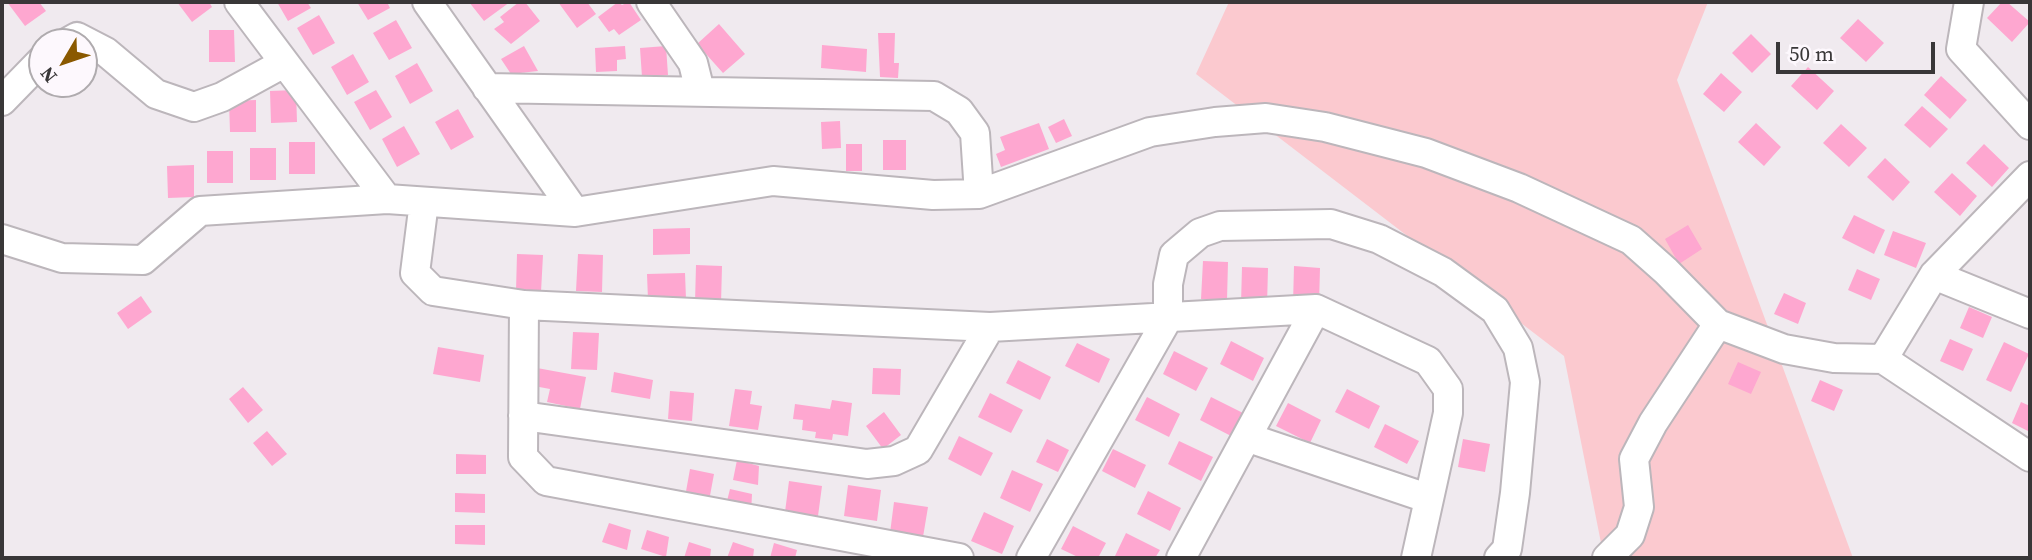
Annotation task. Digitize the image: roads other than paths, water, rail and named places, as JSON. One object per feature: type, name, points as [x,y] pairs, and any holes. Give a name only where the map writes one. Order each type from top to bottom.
[{"type":"street","points":[[239,2],[387,200]]},
{"type":"street","points":[[427,2],[575,212]]},
{"type":"street","points":[[651,2],[693,63],[700,91]]},
{"type":"street","points":[[1969,2],[1961,49],[2030,125]]},
{"type":"street","points":[[98,48],[156,94],[194,107],[222,97],[284,63]]},
{"type":"street","points":[[2,101],[28,74]]},
{"type":"street","points":[[487,88],[934,96],[959,111],[975,133],[979,194]]},
{"type":"street","points":[[2,239],[62,258],[143,260],[200,211],[387,200],[575,212],[773,181],[933,195],[979,194],[1150,132],[1266,118],[1325,127],[1426,153],[1519,188],[1631,240],[1667,271],[1718,324],[1784,349],[1834,358],[1883,359],[2030,457]]},
{"type":"street","points":[[1883,359],[1934,275],[2030,176]]},
{"type":"street","points":[[424,202],[415,273],[433,291],[524,305],[990,327],[1316,309],[1428,361],[1448,389],[1448,414],[1416,558]]},
{"type":"street","points":[[1031,558],[1168,318],[1168,284],[1174,255],[1200,233],[1220,226],[1331,223],[1380,239],[1453,279],[1495,310],[1518,348],[1525,382],[1507,549],[1499,558]]},
{"type":"street","points":[[1934,275],[2030,314]]},
{"type":"street","points":[[524,305],[523,457],[546,481],[959,558]]},
{"type":"street","points":[[1181,558],[1249,438],[1316,309]]},
{"type":"street","points":[[1606,558],[1630,535],[1639,507],[1634,459],[1653,422],[1718,324]]},
{"type":"street","points":[[523,416],[867,464],[894,461],[918,450],[990,327]]},
{"type":"street","points":[[1249,438],[1427,499]]}]
